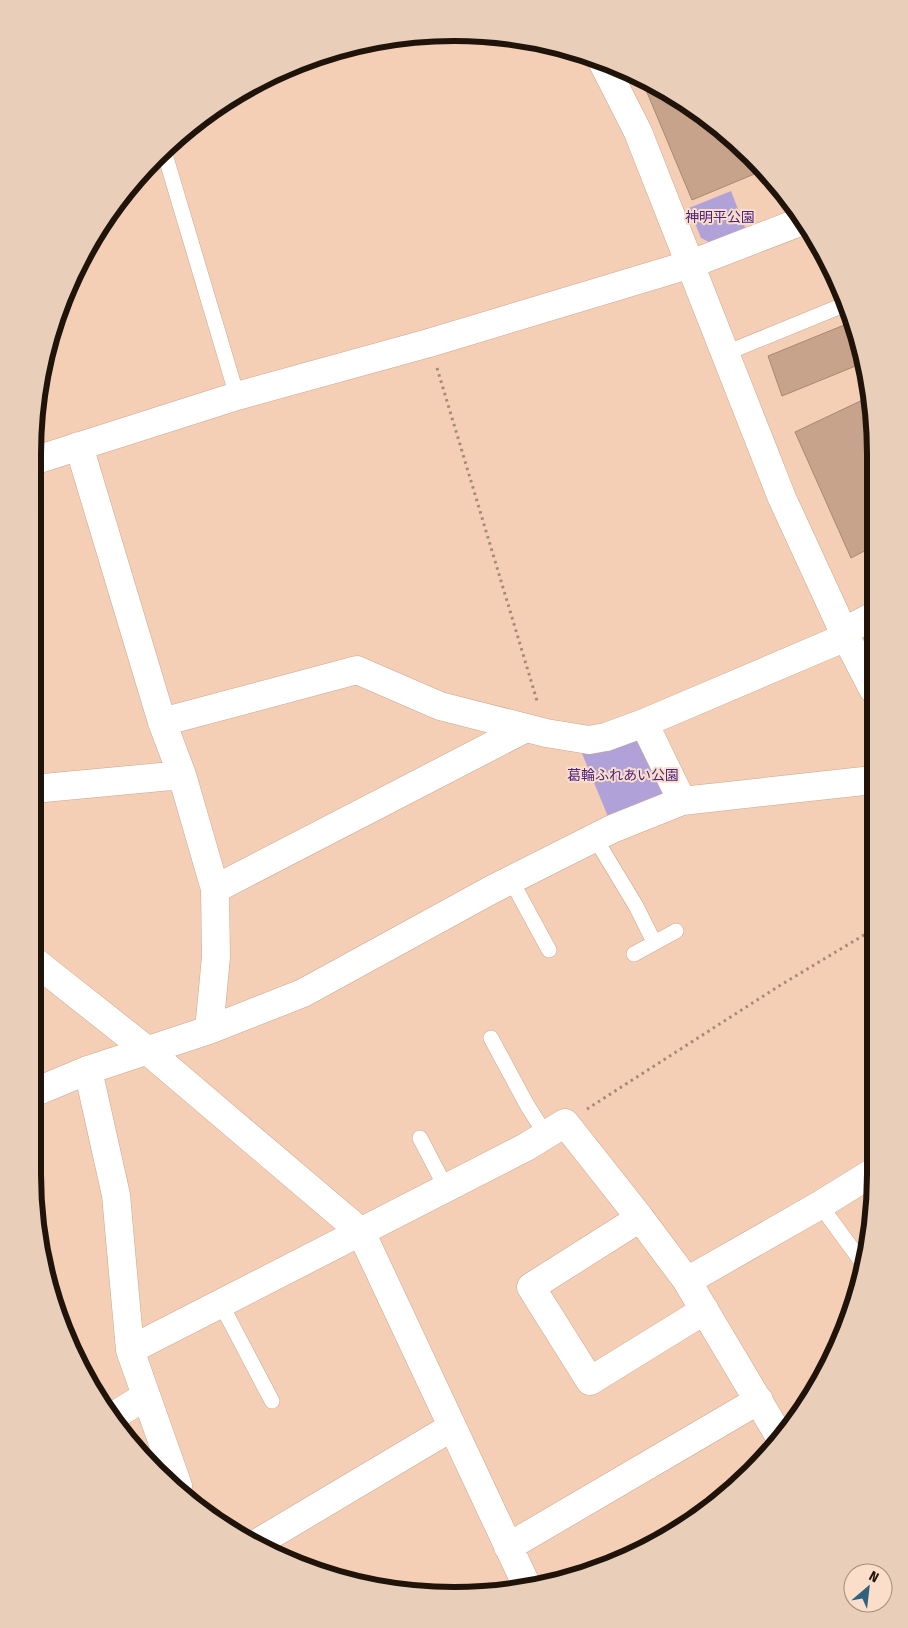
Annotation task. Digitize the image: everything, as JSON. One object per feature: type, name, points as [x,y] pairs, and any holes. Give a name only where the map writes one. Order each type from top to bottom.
[{"type":"street","points":[[607,71],[638,132],[782,498],[844,634],[867,678]]},
{"type":"street","points":[[41,458],[237,396],[429,343],[691,264],[796,224]]},
{"type":"street","points":[[79,446],[162,722],[182,775],[215,889],[216,957],[208,1030]]},
{"type":"street","points":[[162,722],[357,670],[440,706],[536,731],[589,740],[606,737],[644,722],[844,634],[867,620]]},
{"type":"street","points":[[644,722],[682,800]]},
{"type":"street","points":[[215,889],[536,731]]},
{"type":"street","points":[[41,789],[182,775]]},
{"type":"street","points":[[41,1090],[88,1070],[208,1030],[303,993],[511,880],[595,838],[682,800],[867,781]]},
{"type":"street","points":[[41,966],[148,1051],[361,1232],[524,1581]]},
{"type":"street","points":[[88,1070],[116,1196],[130,1350],[175,1478]]},
{"type":"street","points":[[130,1350],[526,1147],[556,1129],[640,1218],[687,1281],[776,1431]]},
{"type":"street","points":[[687,1281],[820,1205],[867,1175]]},
{"type":"street","points":[[640,1218],[531,1287],[590,1381],[705,1310]]},
{"type":"street","points":[[118,1413],[146,1396]]},
{"type":"street","points":[[508,1547],[759,1400]]},
{"type":"street","points":[[263,1540],[452,1427]]},
{"type":"lane","points":[[166,158],[237,396]]},
{"type":"lane","points":[[726,353],[839,307]]},
{"type":"lane","points":[[595,838],[636,906],[654,942]]},
{"type":"lane","points":[[511,880],[549,950]]},
{"type":"lane","points":[[634,954],[676,930]]},
{"type":"lane","points":[[491,1038],[527,1104],[556,1129]]},
{"type":"lane","points":[[420,1138],[446,1188]]},
{"type":"lane","points":[[820,1205],[858,1257]]},
{"type":"lane","points":[[221,1304],[272,1401]]},
{"type":"path","points":[[429,343],[536,731]]},
{"type":"path","points":[[556,1129],[780,986],[867,933]]},
{"type":"green space","name":"神明平公園","points":[[731,191],[746,230],[709,242],[701,238],[689,208]]},
{"type":"green space","name":"葛輪ふれあい公園","points":[[640,740],[664,793],[609,819],[581,751]]},
{"type":"building","points":[[646,89],[683,111],[705,127],[746,162],[756,173],[692,200]]},
{"type":"building","points":[[846,324],[857,365],[782,396],[768,356]]},
{"type":"building","points":[[863,400],[867,454],[867,550],[851,558],[795,432]]}]
